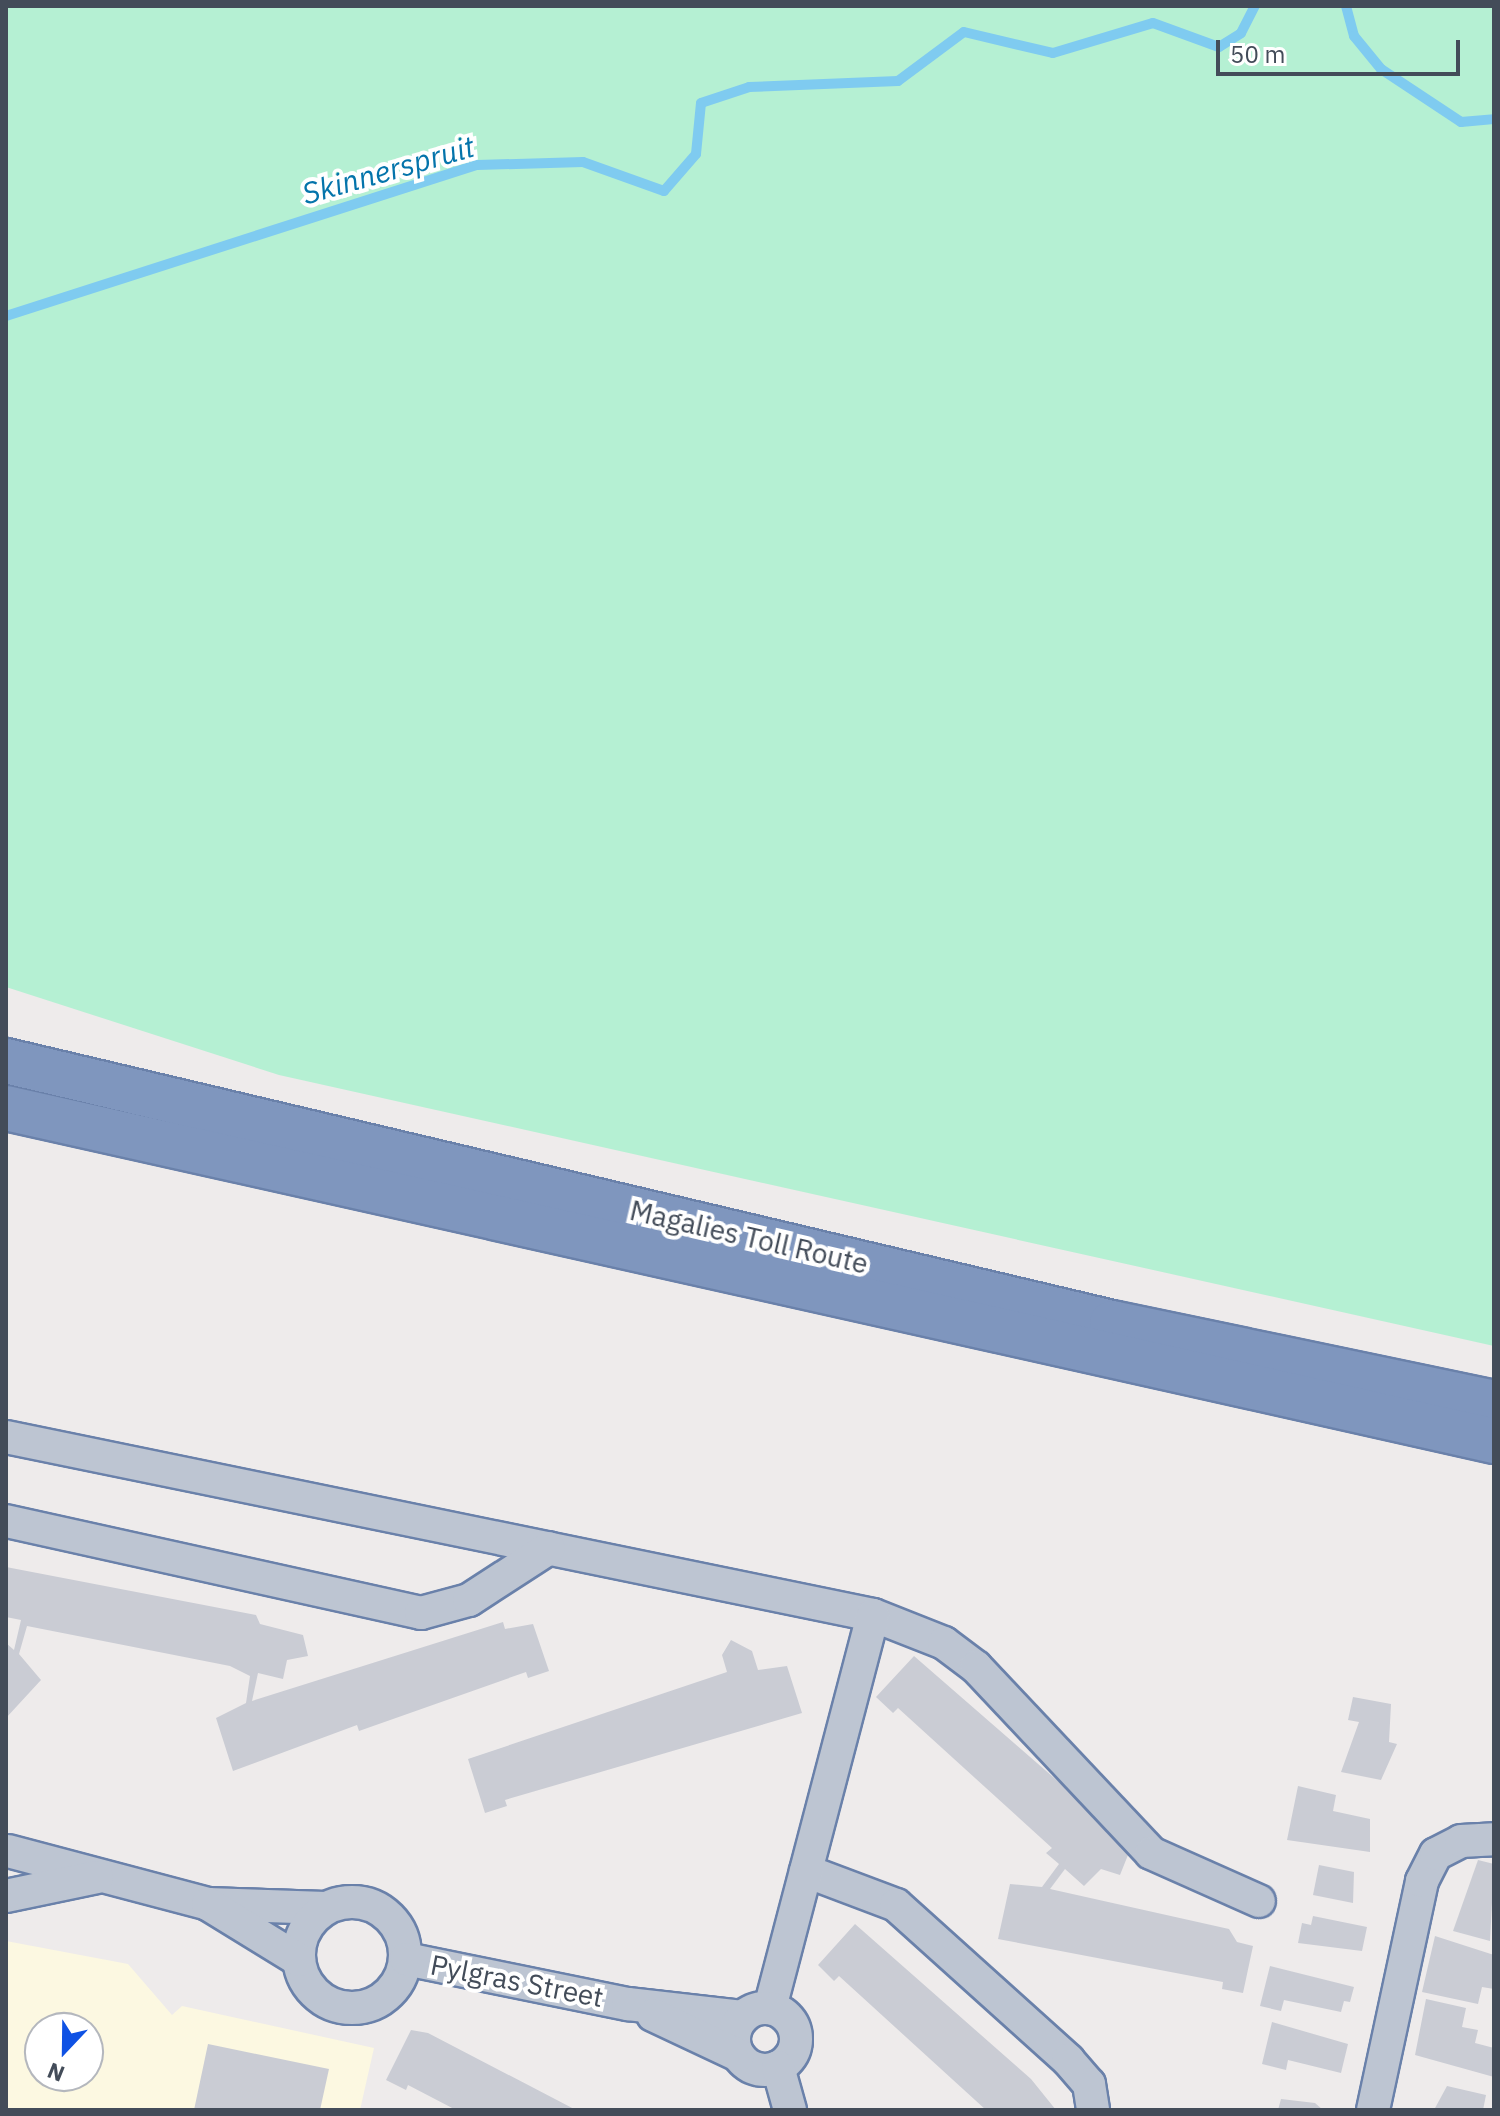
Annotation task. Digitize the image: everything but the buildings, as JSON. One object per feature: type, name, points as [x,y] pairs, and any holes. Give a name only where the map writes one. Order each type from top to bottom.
[{"type":"highway","name":"Magalies Toll Route","points":[[6,1061],[1112,1323],[1494,1403]]},
{"type":"highway","name":"Magalies Toll Route","points":[[6,1108],[1494,1441]]},
{"type":"street","points":[[6,1437],[873,1615],[944,1643],[976,1667],[1151,1853],[1259,1901]]},
{"type":"street","points":[[6,1521],[421,1613],[469,1600],[549,1548]]},
{"type":"street","points":[[756,2012],[787,2017],[795,2034],[792,2053],[778,2067],[751,2067],[738,2055],[733,2036],[756,2012],[806,1871],[873,1615]]},
{"type":"street","points":[[1373,2110],[1422,1881],[1436,1854],[1461,1841],[1494,1839]]},
{"type":"street","points":[[7,1850],[208,1904],[326,1908],[358,1902],[388,1915],[406,1959],[392,1991],[361,2007],[313,1991],[299,1960],[208,1904]]},
{"type":"street","points":[[7,1850],[15,1869],[6,1895],[100,1877]]},
{"type":"street","points":[[806,1871],[896,1905],[1068,2060],[1089,2084],[1093,2110]]},
{"type":"street","points":[[299,1960],[305,1930],[326,1908]]},
{"type":"street","name":"Pylgras Street","points":[[406,1959],[628,2004],[756,2012]]},
{"type":"street","name":"Pylgras Street","points":[[628,2004],[738,2055]]},
{"type":"street","points":[[778,2067],[790,2110]]},
{"type":"shaded area","points":[[6,1941],[128,1964],[172,2015],[182,2006],[374,2048],[360,2110],[6,2110]]},
{"type":"green space","points":[[6,6],[1494,6],[1494,1346],[279,1075],[6,987]]},
{"type":"waterway","name":"Skinnerspruit","points":[[6,316],[477,165],[583,162],[664,191],[696,154],[701,103],[749,87],[898,81],[964,32],[1053,53],[1153,23],[1219,47],[1241,33],[1255,6]]},
{"type":"waterway","name":"Skinnerspruit","points":[[1346,6],[1354,36],[1381,69],[1461,122],[1494,119]]}]
